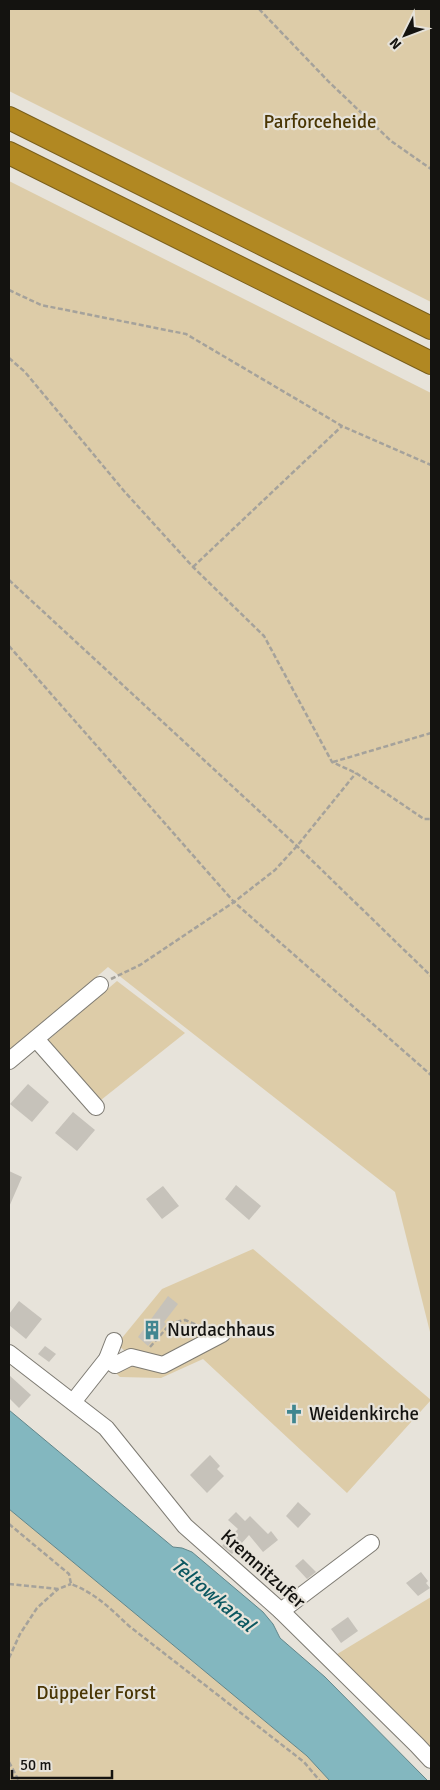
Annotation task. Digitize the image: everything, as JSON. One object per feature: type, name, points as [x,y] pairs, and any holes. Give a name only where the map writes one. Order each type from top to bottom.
[{"type":"highway","points":[[9,118],[431,328]]},
{"type":"highway","points":[[9,153],[431,363]]},
{"type":"street","points":[[9,1061],[100,984]]},
{"type":"street","points":[[36,1039],[96,1108]]},
{"type":"street","points":[[108,1359],[115,1365],[131,1357],[163,1365],[222,1334]]},
{"type":"street","points":[[73,1402],[108,1359],[114,1341]]},
{"type":"street","name":"Kremnitzufer","points":[[9,1353],[106,1428],[185,1526],[281,1611],[431,1760]]},
{"type":"street","points":[[281,1611],[371,1543]]},
{"type":"path","points":[[258,9],[329,82],[391,141],[431,169]]},
{"type":"path","points":[[9,290],[41,305],[186,334],[342,426],[431,465]]},
{"type":"path","points":[[9,358],[25,372],[124,491],[192,567],[264,636],[332,762],[356,773],[424,819],[431,819]]},
{"type":"path","points":[[192,567],[342,426]]},
{"type":"path","points":[[9,580],[297,846],[431,976]]},
{"type":"path","points":[[9,646],[234,902],[431,1075]]},
{"type":"path","points":[[332,762],[431,733]]},
{"type":"path","points":[[100,984],[140,966],[234,902],[275,870],[297,846],[356,773]]},
{"type":"path","points":[[131,1357],[147,1350],[171,1323],[184,1320],[222,1334]]},
{"type":"path","points":[[9,1524],[70,1574],[71,1584]]},
{"type":"path","points":[[9,1584],[58,1589]]},
{"type":"path","points":[[9,1658],[20,1634],[37,1608],[58,1589],[71,1584],[85,1589],[104,1602],[129,1626],[304,1762],[320,1781]]},
{"type":"path","points":[[9,1762],[19,1781]]},
{"type":"green space","name":"Parforceheide","points":[[9,9],[431,9],[431,302],[9,91]]},
{"type":"green space","points":[[9,181],[431,393],[431,1336],[395,1192],[108,967],[9,1053]]},
{"type":"green space","points":[[117,981],[185,1033],[101,1100],[46,1042]]},
{"type":"green space","points":[[253,1249],[431,1400],[347,1493],[203,1359],[161,1378],[120,1377],[111,1368],[126,1352],[117,1344],[162,1289]]},
{"type":"green space","name":"Düppeler Forst","points":[[9,1509],[307,1756],[330,1781],[9,1781]]},
{"type":"green space","points":[[431,1597],[431,1753],[334,1656]]},
{"type":"water","name":"Teltowkanal","points":[[9,1410],[173,1547],[192,1552],[263,1612],[273,1624],[280,1638],[325,1677],[428,1781],[330,1781],[307,1756],[9,1509]]},
{"type":"building","points":[[28,1084],[49,1102],[32,1122],[10,1104]]},
{"type":"building","points":[[73,1112],[95,1130],[77,1151],[55,1133]]},
{"type":"building","points":[[9,1171],[22,1177],[9,1207]]},
{"type":"building","points":[[236,1185],[261,1206],[249,1220],[225,1199]]},
{"type":"building","points":[[163,1186],[179,1206],[162,1219],[146,1199]]},
{"type":"building","points":[[168,1296],[178,1304],[164,1322],[166,1324],[148,1346],[138,1337]]},
{"type":"building","points":[[19,1301],[42,1319],[26,1339],[9,1325],[9,1314]]},
{"type":"building","points":[[45,1346],[56,1354],[49,1362],[38,1354]]},
{"type":"building","points":[[9,1375],[31,1395],[19,1408],[9,1398]]},
{"type":"building","points":[[210,1455],[220,1466],[217,1469],[224,1476],[207,1493],[190,1475]]},
{"type":"building","points":[[298,1502],[311,1514],[298,1528],[286,1516]]},
{"type":"building","points":[[236,1512],[245,1521],[250,1516],[268,1534],[271,1531],[278,1540],[263,1552],[249,1535],[232,1554],[222,1546],[238,1529],[228,1520]]},
{"type":"building","points":[[303,1559],[316,1572],[307,1579],[295,1566]]},
{"type":"building","points":[[421,1572],[428,1581],[426,1583],[430,1588],[418,1596],[406,1583]]},
{"type":"building","points":[[348,1617],[358,1631],[341,1643],[331,1629]]},
{"type":"place","name":"Nurdachhaus","points":[[152,1330]]},
{"type":"place","name":"Weidenkirche","points":[[294,1414]]}]
